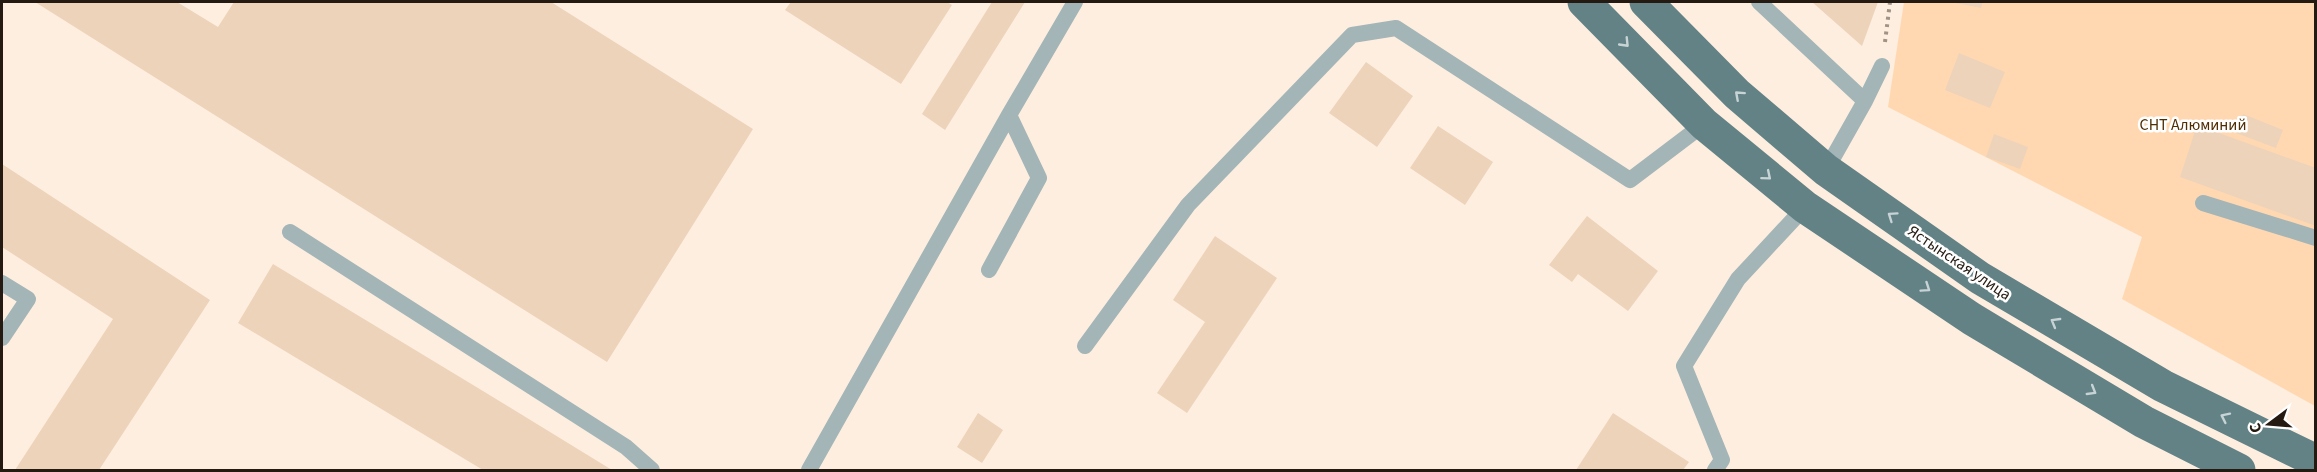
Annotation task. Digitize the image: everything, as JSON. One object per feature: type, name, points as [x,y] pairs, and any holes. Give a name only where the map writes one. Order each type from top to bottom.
[{"type":"main road","points":[[1584,2],[1704,124],[1805,207],[1972,319],[2144,422],[2239,471]]},
{"type":"main road","name":"Ястынская улица","points":[[1646,2],[1737,94],[1826,170],[1990,284],[2163,386],[2316,461]]},
{"type":"lane","points":[[809,471],[1075,2]]},
{"type":"lane","points":[[1759,2],[1865,101]]},
{"type":"lane","points":[[1085,346],[1188,206],[1352,35],[1396,28],[1630,180],[1704,124]]},
{"type":"lane","points":[[1826,170],[1882,66]]},
{"type":"lane","points":[[989,270],[1039,178],[1009,115]]},
{"type":"lane","points":[[2203,203],[2316,238]]},
{"type":"lane","points":[[1715,471],[1722,460],[1684,366],[1738,279],[1805,207]]},
{"type":"lane","points":[[290,232],[626,447],[652,471]]},
{"type":"lane","points":[[2,283],[28,299],[2,338]]},
{"type":"path","points":[[1882,66],[1890,2]]},
{"type":"green space","name":"СНТ Алюминий","points":[[1904,2],[2315,2],[2315,406],[2122,299],[2142,237],[1888,107]]},
{"type":"building","points":[[35,2],[177,2],[218,27],[234,2],[551,2],[753,129],[607,362]]},
{"type":"building","points":[[791,2],[947,2],[952,5],[901,84],[785,10]]},
{"type":"building","points":[[992,2],[1025,2],[945,130],[922,114]]},
{"type":"building","points":[[1812,2],[1878,2],[1862,46]]},
{"type":"building","points":[[1950,2],[1983,2],[1981,8]]},
{"type":"building","points":[[1959,53],[2005,72],[1990,108],[1945,90]]},
{"type":"building","points":[[1366,62],[1413,96],[1377,147],[1329,113]]},
{"type":"building","points":[[2243,114],[2283,130],[2276,148],[2236,133]]},
{"type":"building","points":[[2197,125],[2316,168],[2316,226],[2180,177]]},
{"type":"building","points":[[1438,126],[1493,162],[1465,205],[1410,168]]},
{"type":"building","points":[[1994,134],[2028,147],[2020,169],[1986,157]]},
{"type":"building","points":[[2,164],[210,300],[99,470],[15,470],[113,319],[2,247]]},
{"type":"building","points":[[1587,216],[1658,271],[1628,311],[1578,274],[1572,282],[1549,265]]},
{"type":"building","points":[[1215,236],[1277,278],[1187,413],[1157,393],[1205,322],[1173,300]]},
{"type":"building","points":[[273,264],[612,470],[483,470],[238,323]]},
{"type":"building","points":[[978,413],[1003,430],[982,463],[957,447]]},
{"type":"building","points":[[1613,413],[1689,462],[1683,470],[1576,470]]}]
